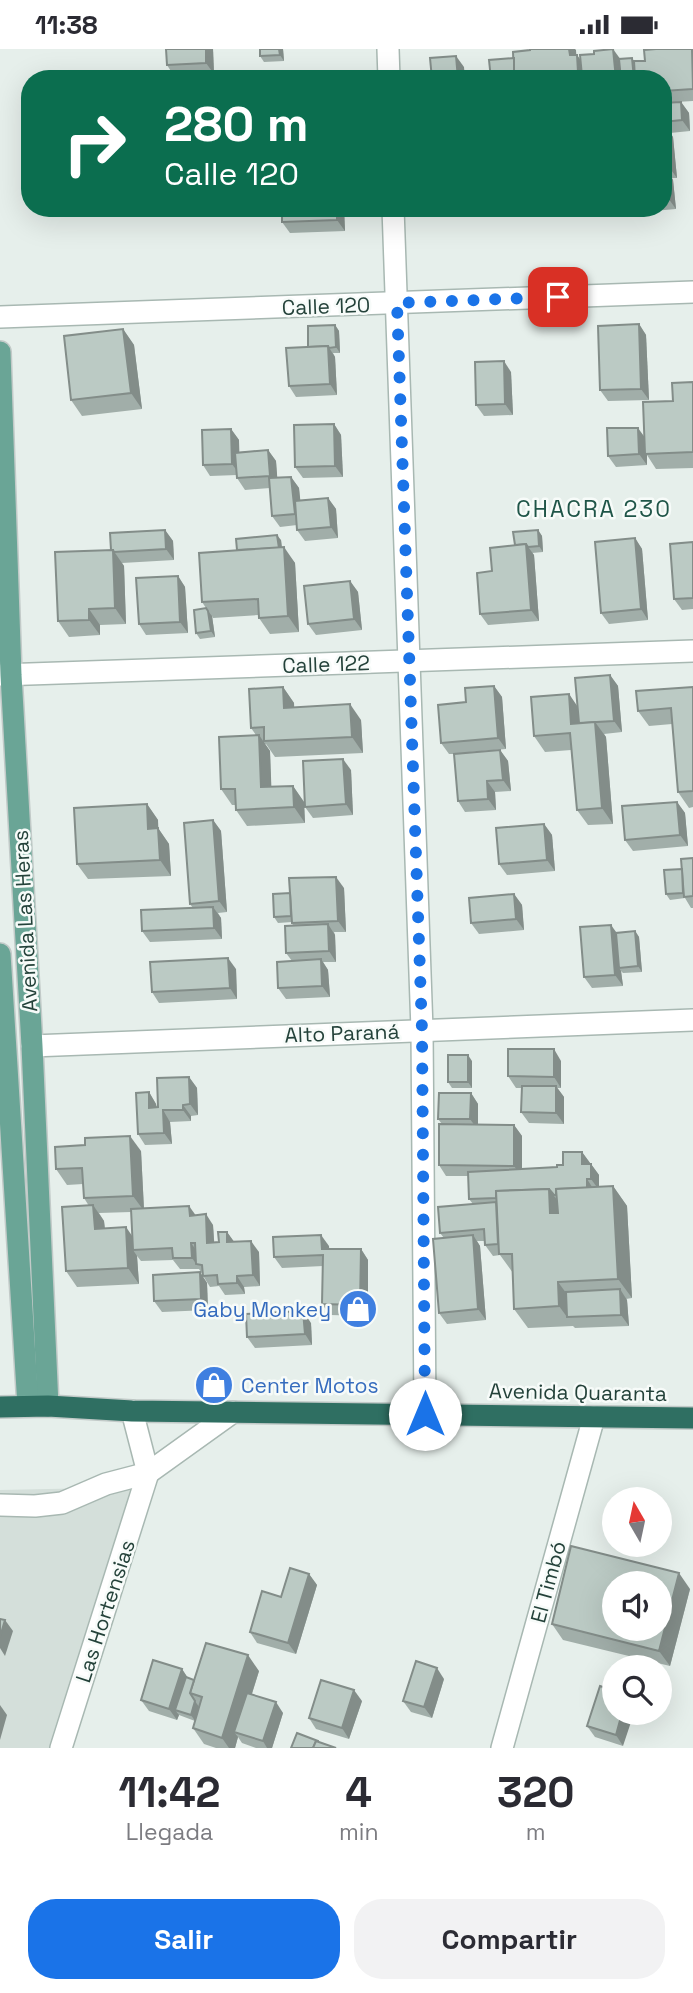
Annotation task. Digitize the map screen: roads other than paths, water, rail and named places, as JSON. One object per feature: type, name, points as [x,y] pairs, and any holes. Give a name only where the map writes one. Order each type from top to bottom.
[{"type":"highway","name":"Avenida Quaranta","points":[[0,1407],[693,1418]]},
{"type":"main road","name":"Avenida Las Heras","points":[[0,352],[5,675],[32,1046],[38,1406]]},
{"type":"main road","name":"Avenida Las Heras","points":[[0,954],[2,1047],[38,1406]]},
{"type":"street","points":[[388,49],[389,70]]},
{"type":"street","points":[[393,217],[422,1030],[425,1414]]},
{"type":"street","name":"Calle 120","points":[[0,317],[693,292]]},
{"type":"street","name":"Calle 122","points":[[5,675],[693,651]]},
{"type":"street","name":"Alto Paraná","points":[[32,1046],[693,1020]]},
{"type":"street","points":[[132,1411],[148,1473]]},
{"type":"street","points":[[0,1505],[35,1506],[62,1503],[106,1484],[148,1473],[233,1412]]},
{"type":"street","name":"El Timbó","points":[[502,1748],[594,1417]]},
{"type":"street","name":"Las Hortensias","points":[[62,1748],[148,1473]]},
{"type":"place","name":"Gaby Monkey","points":[[358,1309]]},
{"type":"place","name":"Center Motos","points":[[214,1385]]},
{"type":"district","name":"CHACRA 230","points":[[594,509]]}]
